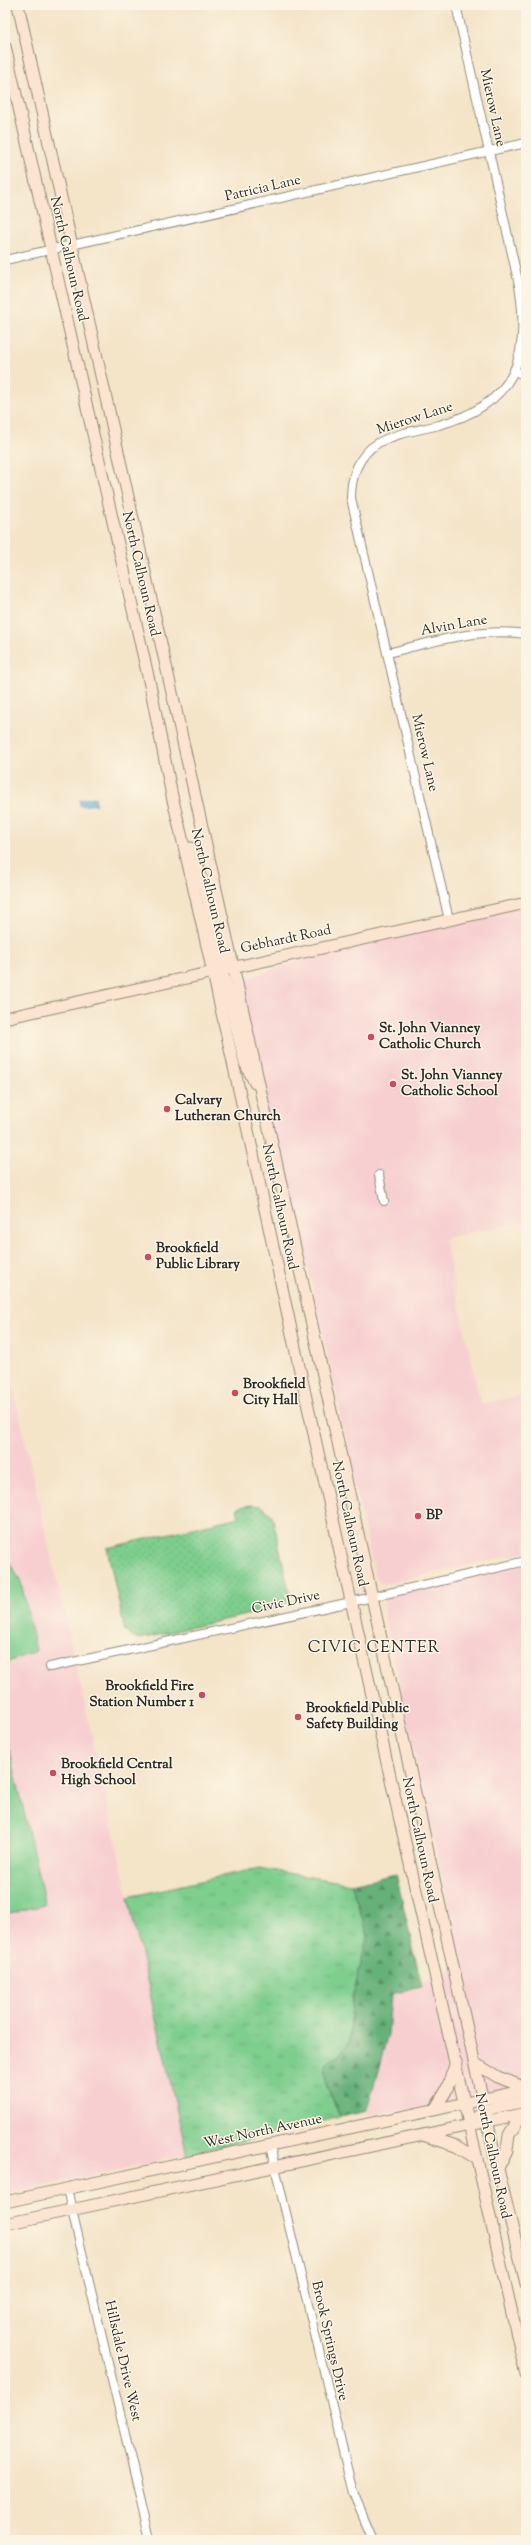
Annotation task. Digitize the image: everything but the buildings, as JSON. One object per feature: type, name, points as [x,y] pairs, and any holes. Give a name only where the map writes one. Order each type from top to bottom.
[{"type":"main road","name":"North Calhoun Road","points":[[18,5],[73,244],[262,1094],[484,2098],[498,2168],[526,2284]]},
{"type":"main road","name":"North Calhoun Road","points":[[5,46],[50,250],[150,685],[176,812],[424,1930],[456,2061],[476,2158],[526,2375]]},
{"type":"main road","points":[[176,812],[204,884],[221,962],[233,967]]},
{"type":"main road","name":"Gebhardt Road","points":[[5,1018],[212,971],[526,903]]},
{"type":"main road","points":[[212,971],[221,973],[224,980],[245,1063],[262,1094]]},
{"type":"main road","points":[[436,2109],[446,2090],[456,2061]]},
{"type":"main road","points":[[476,2064],[498,2077],[526,2089]]},
{"type":"main road","name":"West North Avenue","points":[[5,2202],[270,2146],[526,2089]]},
{"type":"main road","points":[[469,2126],[475,2116],[486,2110],[526,2101]]},
{"type":"main road","points":[[5,2224],[424,2136],[524,2113]]},
{"type":"main road","points":[[498,2168],[507,2150],[509,2135],[524,2113]]},
{"type":"main road","points":[[424,2136],[456,2146],[476,2158]]},
{"type":"street","name":"Mierow Lane","points":[[449,920],[351,498],[354,472],[360,460],[377,444],[459,419],[486,406],[498,394],[515,371],[522,347],[523,308],[456,5]]},
{"type":"street","name":"Patricia Lane","points":[[5,260],[526,143]]},
{"type":"street","points":[[515,371],[526,376]]},
{"type":"street","name":"Alvin Lane","points":[[387,653],[477,633],[502,632],[526,634]]},
{"type":"street","points":[[379,1175],[384,1201]]},
{"type":"street","name":"Civic Drive","points":[[50,1667],[351,1602],[526,1561]]},
{"type":"street","name":"Brook Springs Drive","points":[[270,2146],[274,2168],[353,2493],[372,2540]]},
{"type":"street","name":"Hillsdale Drive West","points":[[67,2189],[150,2540]]},
{"type":"shaded area","name":"St. John Vianney Catholic School","points":[[526,903],[526,1221],[444,1238],[481,1404],[526,1394],[526,1552],[389,1583],[380,1583],[374,1572],[309,1269],[301,1271],[237,985],[262,973],[379,935]]},
{"type":"shaded area","name":"Brookfield Central High School","points":[[5,1353],[187,2155],[5,2194]]},
{"type":"shaded area","points":[[526,1561],[526,2090],[367,2116],[388,2034],[391,1994],[462,1965],[384,1615],[385,1594]]},
{"type":"green space","points":[[251,1505],[261,1506],[272,1515],[289,1591],[289,1596],[286,1602],[281,1607],[140,1639],[131,1637],[125,1631],[107,1548],[239,1517],[237,1508]]},
{"type":"green space","points":[[5,1555],[21,1582],[36,1651],[5,1663]]},
{"type":"green space","points":[[10,1750],[45,1905],[5,1914],[5,1751]]},
{"type":"green space","points":[[259,1868],[351,1884],[368,1935],[352,1999],[350,2041],[339,2055],[325,2064],[327,2086],[340,2117],[187,2155],[128,1897]]},
{"type":"green space","points":[[396,1874],[422,1987],[391,1994],[388,2034],[367,2111],[340,2117],[327,2086],[325,2064],[339,2055],[350,2041],[352,1999],[368,1935],[351,1884]]},
{"type":"water","points":[[95,797],[96,804],[80,806],[80,800]]},
{"type":"place","name":"St. John Vianney Catholic Church","points":[[371,1037]]},
{"type":"place","name":"St. John Vianney Catholic School","points":[[393,1084]]},
{"type":"place","name":"Calvary Lutheran Church","points":[[167,1109]]},
{"type":"place","name":"Brookfield Public Library","points":[[148,1257]]},
{"type":"place","name":"Brookfield City Hall","points":[[235,1393]]},
{"type":"place","name":"BP","points":[[418,1516]]},
{"type":"place","name":"Brookfield Fire Station Number 1","points":[[202,1695]]},
{"type":"place","name":"Brookfield Public Safety Building","points":[[298,1717]]},
{"type":"place","name":"Brookfield Central High School","points":[[53,1773]]},
{"type":"district","name":"CIVIC CENTER","points":[[374,1648]]}]
